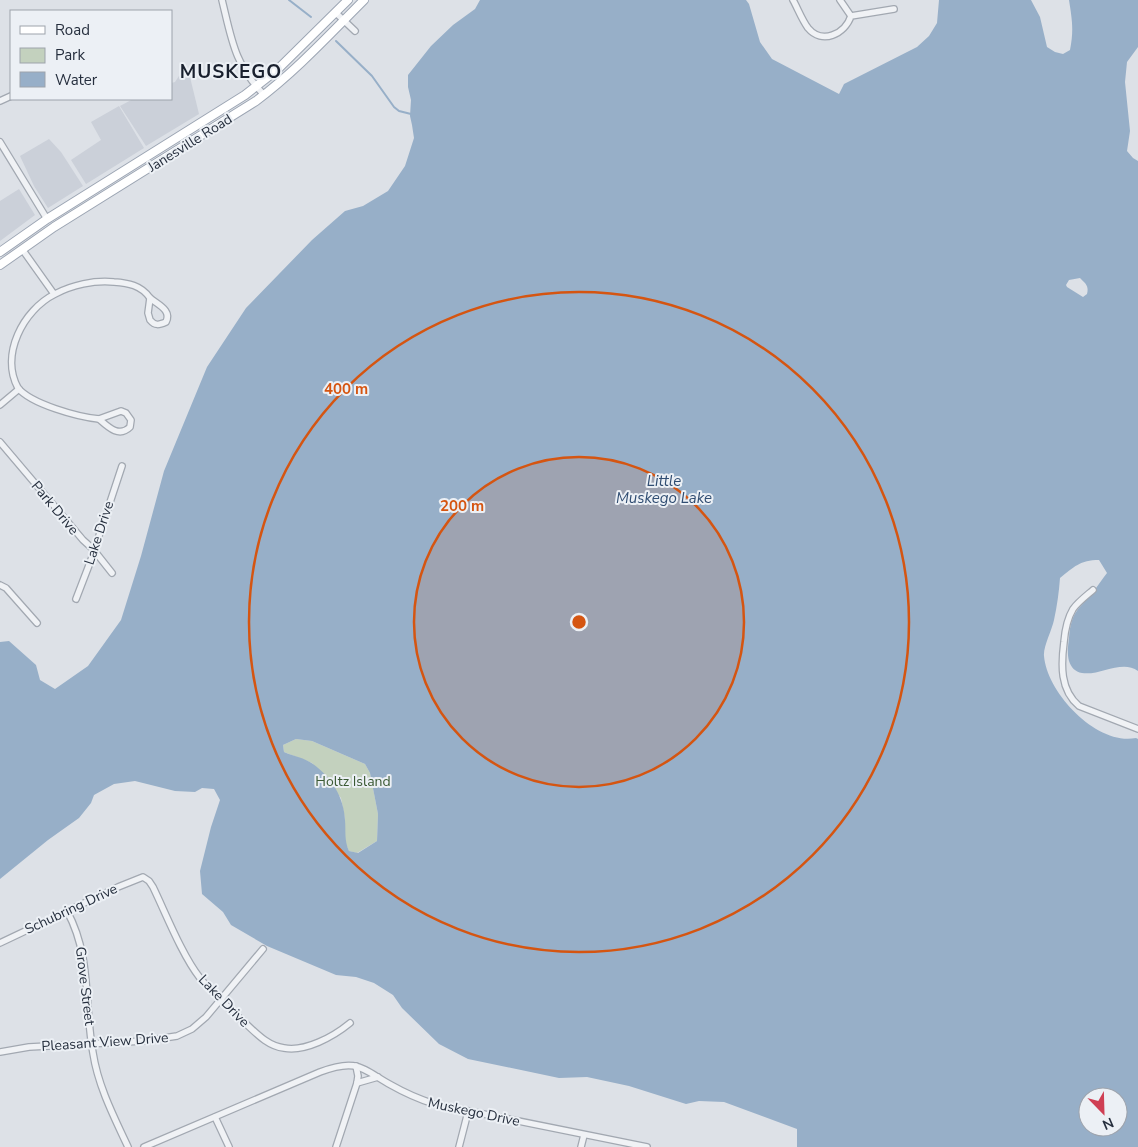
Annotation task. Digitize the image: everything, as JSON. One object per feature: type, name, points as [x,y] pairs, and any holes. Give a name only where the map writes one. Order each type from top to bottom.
[{"type":"main road","name":"Janesville Road","points":[[1,251],[47,219],[196,127],[256,86],[278,69],[348,0]]},
{"type":"main road","name":"Janesville Road","points":[[0,266],[24,247],[66,219],[202,136],[264,95],[279,84],[364,0]]},
{"type":"main road","points":[[196,127],[202,136]]},
{"type":"main road","points":[[158,150],[164,159]]},
{"type":"main road","points":[[116,177],[122,185]]},
{"type":"main road","points":[[1,251],[24,247],[43,230],[47,219],[56,221],[66,219]]},
{"type":"main road","points":[[24,247],[22,243],[36,227]]},
{"type":"street","points":[[222,0],[236,54],[244,72],[264,95]]},
{"type":"street","points":[[793,0],[808,28],[819,36],[830,37],[840,32],[849,22],[851,16]]},
{"type":"street","points":[[840,0],[851,16]]},
{"type":"street","points":[[851,16],[894,9]]},
{"type":"street","points":[[336,13],[355,31]]},
{"type":"street","points":[[0,142],[47,219]]},
{"type":"street","points":[[24,247],[54,294]]},
{"type":"street","points":[[99,419],[121,411],[130,416],[131,422],[130,427],[118,432],[99,419],[62,411],[19,389],[9,370],[10,345],[28,316],[42,303],[54,294],[79,285],[107,281],[133,284],[144,290],[150,298],[164,308],[168,316],[166,322],[158,325],[150,320],[148,316],[150,298]]},
{"type":"street","points":[[0,405],[19,389]]},
{"type":"street","name":"Park Drive","points":[[0,442],[83,540],[93,548],[112,573]]},
{"type":"street","name":"Lake Drive","points":[[76,599],[122,466]]},
{"type":"street","points":[[0,585],[6,588],[37,623]]},
{"type":"street","points":[[1092,590],[1074,608],[1066,625],[1061,665],[1064,682],[1068,693],[1080,706],[1138,729]]},
{"type":"street","name":"Lake Drive","points":[[143,877],[153,887],[195,971],[220,1000],[256,1034],[271,1044],[286,1049],[294,1049],[332,1036],[350,1023]]},
{"type":"street","name":"Schubring Drive","points":[[0,943],[132,880],[143,877]]},
{"type":"street","name":"Grove Street","points":[[67,911],[83,950],[91,1044],[99,1080],[128,1147]]},
{"type":"street","name":"Pleasant View Drive","points":[[0,1052],[29,1047],[157,1040],[177,1036],[192,1029],[206,1017],[263,948]]},
{"type":"street","points":[[144,1147],[330,1069],[344,1065],[356,1066],[357,1083],[336,1147]]},
{"type":"street","name":"Muskego Drive","points":[[356,1066],[368,1070],[418,1099],[468,1112],[647,1147]]},
{"type":"street","points":[[357,1083],[378,1077]]},
{"type":"street","points":[[459,1147],[468,1112]]},
{"type":"street","points":[[215,1117],[229,1147]]},
{"type":"street","points":[[581,1147],[584,1135]]},
{"type":"shaded area","points":[[189,73],[199,114],[146,146],[120,106],[131,100],[172,100],[172,83],[175,82],[179,76]]},
{"type":"shaded area","points":[[119,106],[144,148],[86,184],[71,160],[101,140],[91,122]]},
{"type":"shaded area","points":[[49,139],[61,152],[83,186],[48,208],[34,186],[20,156]]},
{"type":"shaded area","points":[[19,189],[35,215],[0,241],[0,201]]},
{"type":"green space","name":"Holtz Island","points":[[296,739],[312,741],[365,764],[370,773],[378,814],[377,841],[357,853],[349,851],[345,842],[345,819],[341,798],[312,763],[284,752],[283,745]]},
{"type":"water","name":"Little Muskego Lake","points":[[480,0],[746,0],[749,4],[760,42],[772,59],[839,94],[844,84],[917,47],[929,36],[937,23],[939,0],[1031,0],[1040,17],[1047,47],[1063,54],[1070,50],[1072,36],[1069,0],[1138,0],[1138,47],[1127,62],[1125,82],[1130,131],[1127,151],[1138,161],[1138,671],[1132,668],[1118,667],[1082,673],[1077,672],[1069,661],[1068,644],[1071,622],[1079,608],[1107,573],[1099,560],[1092,560],[1073,567],[1060,578],[1055,615],[1044,656],[1047,670],[1054,686],[1076,714],[1106,734],[1121,738],[1138,739],[1138,1147],[797,1147],[797,1129],[724,1102],[699,1101],[686,1104],[629,1086],[587,1077],[559,1078],[468,1059],[439,1044],[402,1008],[393,995],[374,983],[356,977],[336,975],[267,946],[231,925],[223,912],[202,894],[200,871],[220,800],[214,789],[202,788],[195,792],[175,791],[135,781],[114,784],[94,795],[91,803],[79,818],[48,840],[0,879],[0,642],[9,641],[36,665],[40,680],[55,689],[88,666],[121,620],[164,471],[207,367],[246,308],[312,240],[345,211],[363,206],[388,191],[405,166],[414,138],[410,116],[411,100],[408,75],[431,46],[453,25],[475,9]],"holes":[[[1080,278],[1088,289],[1087,294],[1083,297],[1066,285],[1069,280]],[[296,739],[312,741],[365,764],[370,773],[378,814],[377,841],[358,853],[349,851],[342,803],[331,781],[313,764],[284,752],[283,745]]]},
{"type":"waterway","points":[[289,0],[311,17]]},
{"type":"waterway","points":[[336,41],[372,76],[394,107],[399,111],[411,114]]},
{"type":"district","name":"MUSKEGO","points":[[231,72]]}]
